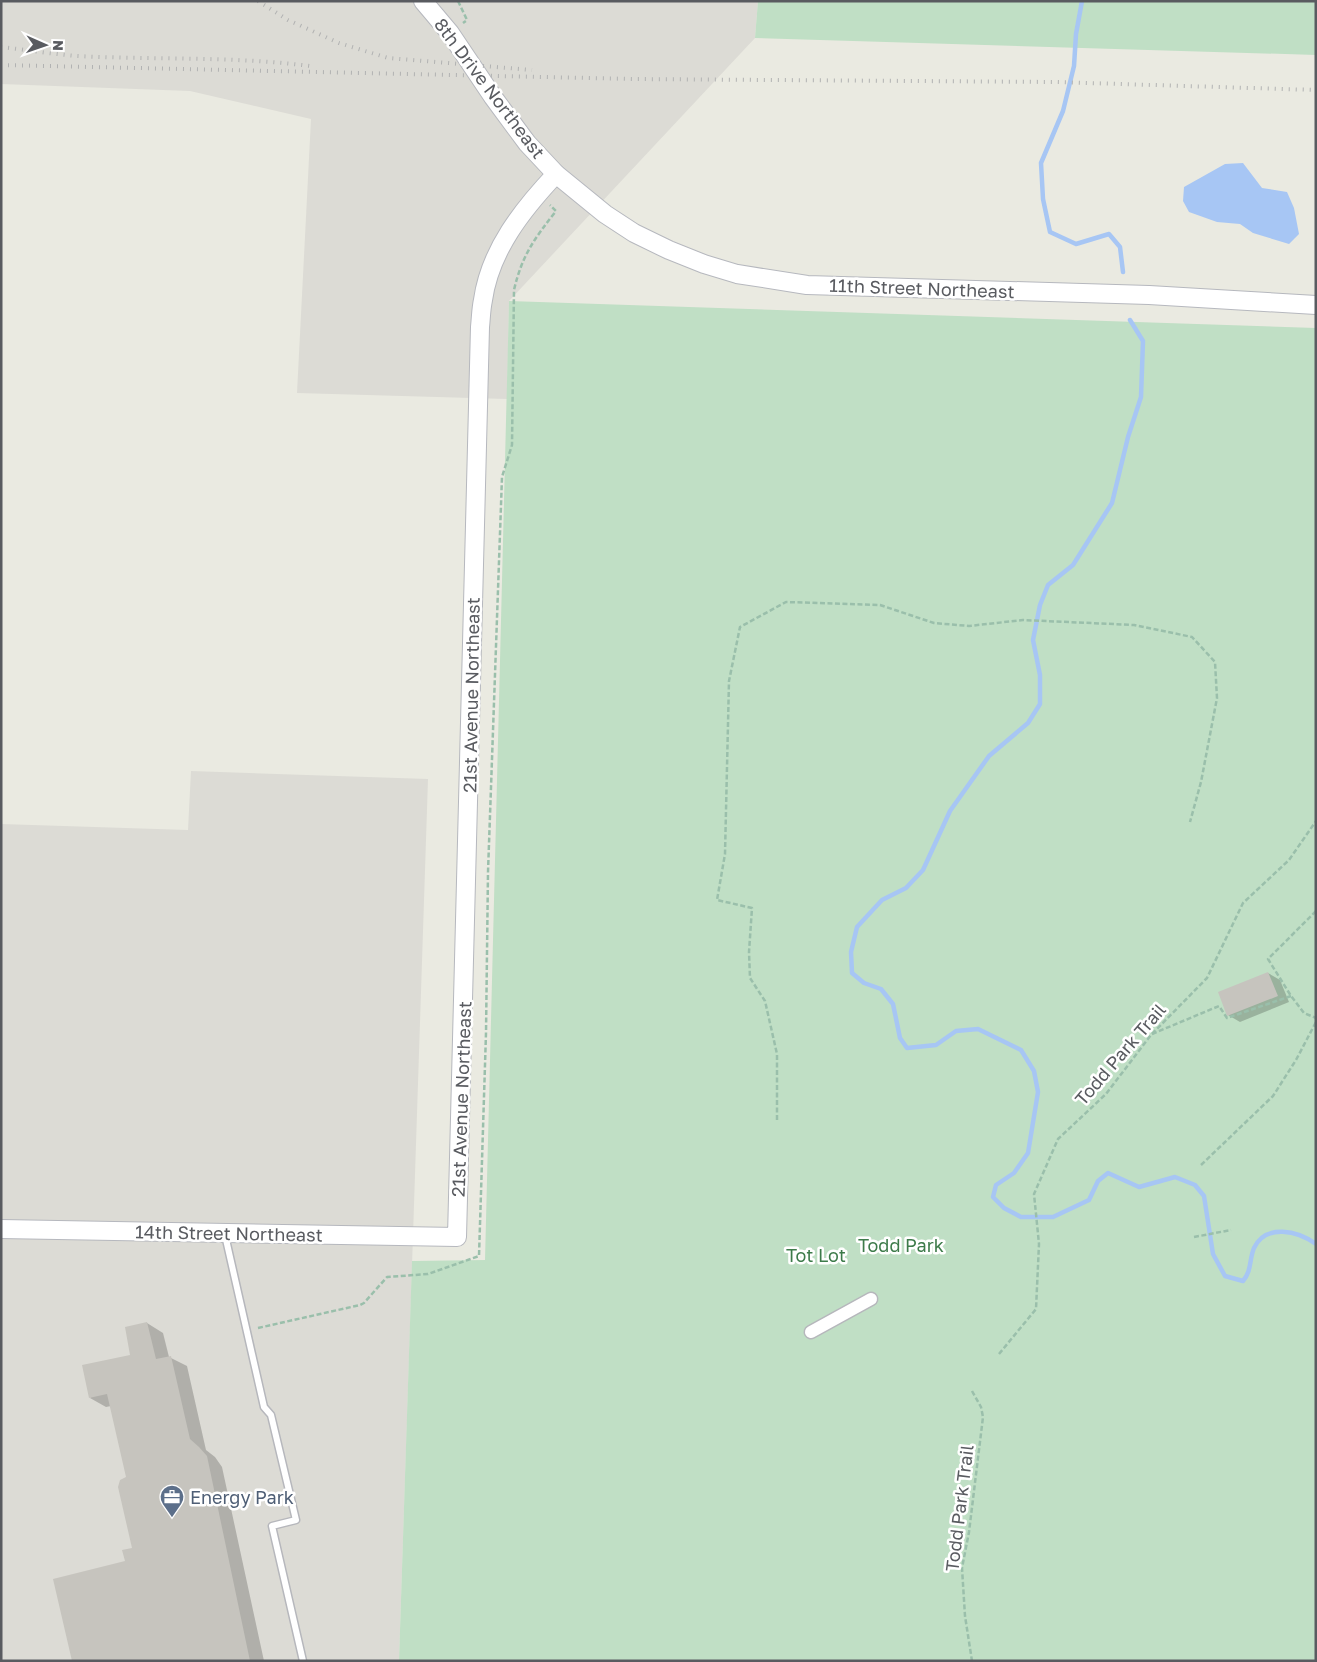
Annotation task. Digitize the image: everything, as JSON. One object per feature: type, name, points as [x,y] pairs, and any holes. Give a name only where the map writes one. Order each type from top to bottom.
[{"type":"street","name":"8th Drive Northeast","points":[[423,1],[450,33],[527,143],[556,174]]},
{"type":"street","name":"21st Avenue Northeast","points":[[457,1237],[480,327],[483,299],[499,249],[518,218],[556,174]]},
{"type":"street","name":"11th Street Northeast","points":[[556,174],[605,214],[634,233],[704,264],[738,274],[807,285],[1149,295],[1316,305]]},
{"type":"street","name":"14th Street Northeast","points":[[1,1229],[457,1237]]},
{"type":"street","points":[[811,1332],[871,1299]]},
{"type":"lane","points":[[225,1234],[264,1406],[271,1415],[296,1520],[272,1526],[303,1661]]},
{"type":"path","points":[[246,1331],[364,1303],[387,1277],[428,1274],[478,1256],[486,1033],[488,872],[502,477],[512,445],[514,290],[518,272],[532,242],[556,211],[538,193]]},
{"type":"path","points":[[777,1120],[777,1054],[765,1001],[750,978],[749,952],[752,908],[717,900],[725,854],[729,681],[740,627],[786,602],[880,605],[934,624],[969,626],[1023,620],[1134,625],[1192,637],[1215,662],[1216,698],[1201,782],[1190,822]]},
{"type":"path","name":"Todd Park Trail","points":[[999,1354],[1036,1309],[1039,1244],[1034,1194],[1058,1139],[1106,1094],[1151,1035],[1207,978],[1243,903],[1289,860],[1316,821]]},
{"type":"path","points":[[1316,911],[1268,959],[1304,1013],[1316,1018]]},
{"type":"path","points":[[1151,1035],[1219,1006],[1226,1018],[1291,996]]},
{"type":"path","points":[[1201,1165],[1273,1096],[1296,1060],[1316,1022]]},
{"type":"path","points":[[1194,1237],[1231,1230]]},
{"type":"path","name":"Todd Park Trail","points":[[972,1391],[981,1406],[983,1417],[969,1532],[962,1568],[965,1616],[972,1661]]},
{"type":"shaded area","points":[[1,1],[758,1],[755,38],[509,301],[507,399],[297,393],[311,119],[190,91],[1,84]]},
{"type":"shaded area","points":[[191,771],[428,779],[399,1661],[1,1661],[1,824],[188,830]]},
{"type":"green space","points":[[758,1],[1316,1],[1316,55],[755,38]]},
{"type":"green space","name":"Todd Park","points":[[509,301],[1316,328],[1316,1661],[399,1661],[412,1261],[485,1260]]},
{"type":"water","points":[[1243,163],[1262,188],[1287,192],[1294,208],[1299,234],[1289,244],[1253,233],[1240,224],[1217,222],[1189,212],[1183,201],[1184,187],[1225,164]]},
{"type":"building","points":[[1268,972],[1278,996],[1227,1016],[1218,992]]},
{"type":"building","name":"Energy Park","points":[[147,1322],[156,1359],[171,1356],[190,1439],[207,1456],[250,1661],[72,1661],[53,1579],[125,1561],[122,1550],[132,1548],[118,1487],[120,1480],[126,1477],[107,1394],[89,1398],[82,1365],[130,1355],[125,1327]]},
{"type":"waterway","points":[[1082,1],[1076,34],[1074,66],[1063,111],[1041,163],[1043,199],[1050,232],[1076,244],[1109,234],[1120,247],[1123,272]]},
{"type":"waterway","points":[[1130,320],[1143,341],[1141,397],[1128,437],[1112,503],[1073,565],[1048,585],[1040,605],[1033,640],[1040,675],[1040,704],[1028,723],[989,756],[950,811],[923,870],[906,888],[882,900],[857,927],[851,952],[852,973],[864,983],[881,989],[893,1004],[900,1038],[907,1048],[936,1045],[956,1031],[978,1029],[1021,1050],[1034,1071],[1038,1092],[1028,1153],[1014,1173],[996,1185],[993,1197],[1004,1208],[1021,1217],[1053,1217],[1089,1200],[1098,1181],[1108,1173],[1139,1187],[1175,1177],[1195,1185],[1204,1196],[1213,1254],[1225,1276],[1243,1281],[1248,1273],[1252,1252],[1259,1240],[1274,1232],[1292,1233],[1309,1239],[1316,1244]]},
{"type":"railway","points":[[258,1],[288,20],[339,43],[388,58],[532,70]]},
{"type":"railway","points":[[1,47],[77,56],[223,59],[310,66]]},
{"type":"railway","points":[[1,65],[634,79],[1055,82],[1316,90]]},
{"type":"place","name":"Energy Park","points":[[172,1518]]},
{"type":"park label","name":"Tot Lot","points":[[816,1255]]}]
